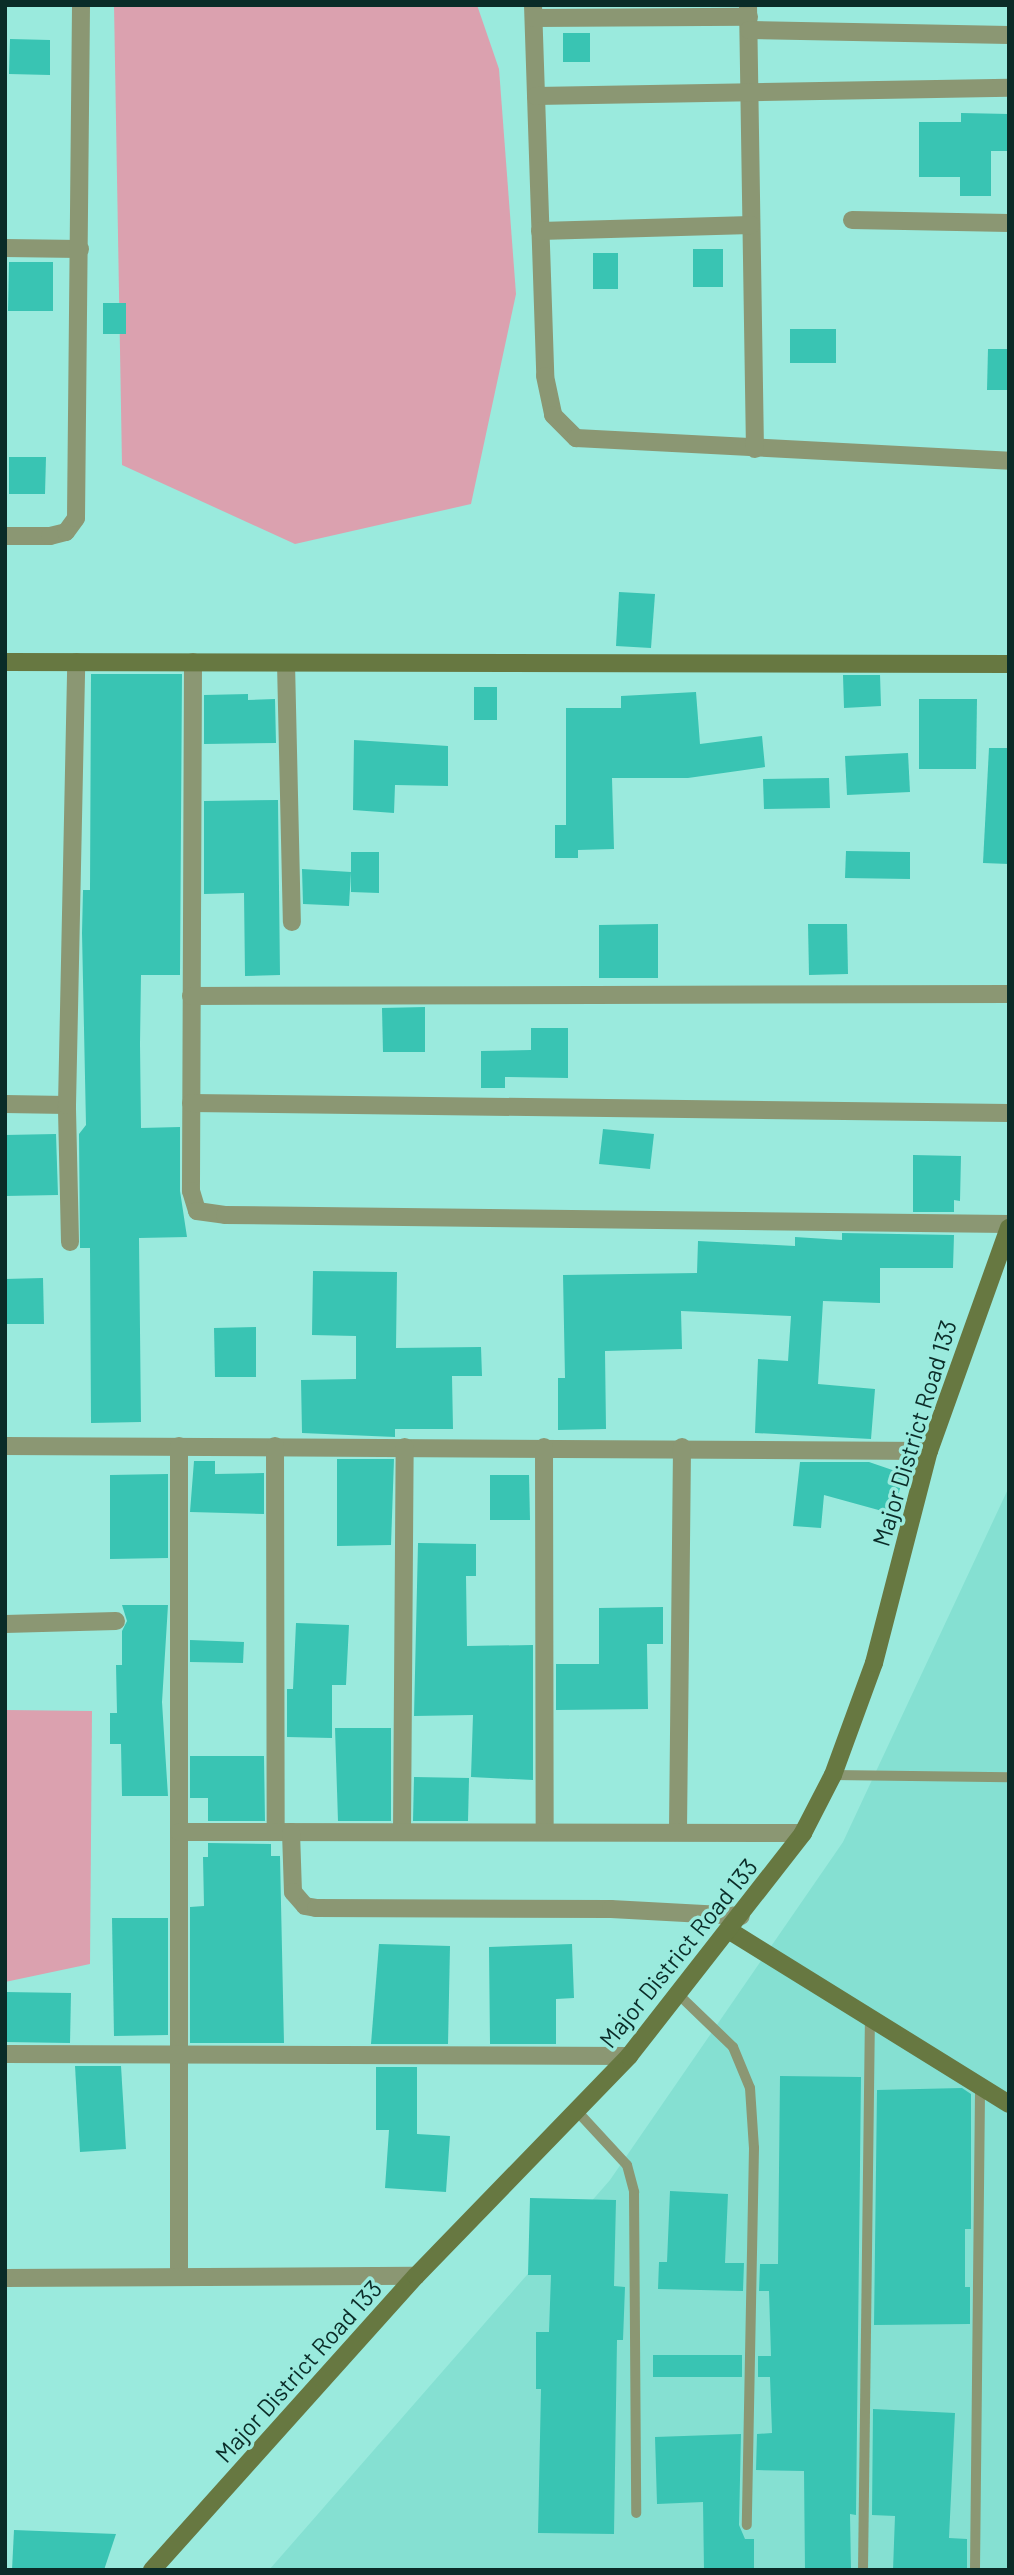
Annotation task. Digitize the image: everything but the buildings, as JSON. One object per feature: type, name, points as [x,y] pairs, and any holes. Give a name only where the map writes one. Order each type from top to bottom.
[{"type":"main road","points":[[5,662],[1009,664]]},
{"type":"main road","name":"Major District Road 133","points":[[152,2570],[416,2276],[629,2056],[730,1931],[803,1833],[833,1775],[874,1663],[929,1451],[1009,1226]]},
{"type":"main road","points":[[730,1931],[870,2014],[1009,2104]]},
{"type":"street","points":[[5,536],[50,536],[66,531],[76,517],[82,5]]},
{"type":"street","points":[[1009,35],[749,17],[533,12],[545,376],[553,415],[576,438],[1009,461]]},
{"type":"street","points":[[749,17],[755,449]]},
{"type":"street","points":[[536,96],[1009,88]]},
{"type":"street","points":[[852,220],[1009,223]]},
{"type":"street","points":[[540,231],[751,225]]},
{"type":"street","points":[[5,248],[80,249]]},
{"type":"street","points":[[69,1242],[67,1105],[76,662]]},
{"type":"street","points":[[193,662],[193,1204],[205,1214],[1009,1226]]},
{"type":"street","points":[[286,663],[292,922]]},
{"type":"street","points":[[191,996],[1009,994]]},
{"type":"street","points":[[191,1103],[1009,1113]]},
{"type":"street","points":[[5,1104],[67,1105]]},
{"type":"street","points":[[5,1446],[682,1447],[929,1451]]},
{"type":"street","points":[[179,1446],[179,2277]]},
{"type":"street","points":[[275,1446],[284,1832],[293,1892],[305,1906],[611,1909],[741,1916]]},
{"type":"street","points":[[402,1831],[405,1447]]},
{"type":"street","points":[[544,1447],[545,1831]]},
{"type":"street","points":[[678,1830],[682,1447]]},
{"type":"street","points":[[5,1624],[116,1621]]},
{"type":"street","points":[[179,1832],[678,1830],[803,1833]]},
{"type":"street","points":[[5,2054],[629,2056]]},
{"type":"street","points":[[5,2277],[416,2276]]},
{"type":"lane","points":[[833,1775],[1009,1777]]},
{"type":"lane","points":[[679,1995],[733,2047],[750,2088],[754,2148],[747,2525]]},
{"type":"lane","points":[[863,2570],[870,2014]]},
{"type":"lane","points":[[975,2570],[980,2085]]},
{"type":"lane","points":[[576,2110],[627,2165],[634,2192],[636,2514]]},
{"type":"shaded area","points":[[114,5],[477,5],[499,69],[516,294],[471,504],[295,544],[122,465]]},
{"type":"shaded area","points":[[1009,1487],[1009,2570],[269,2570],[610,2180],[843,1842]]},
{"type":"shaded area","points":[[5,1710],[92,1711],[90,1964],[5,1982]]}]
